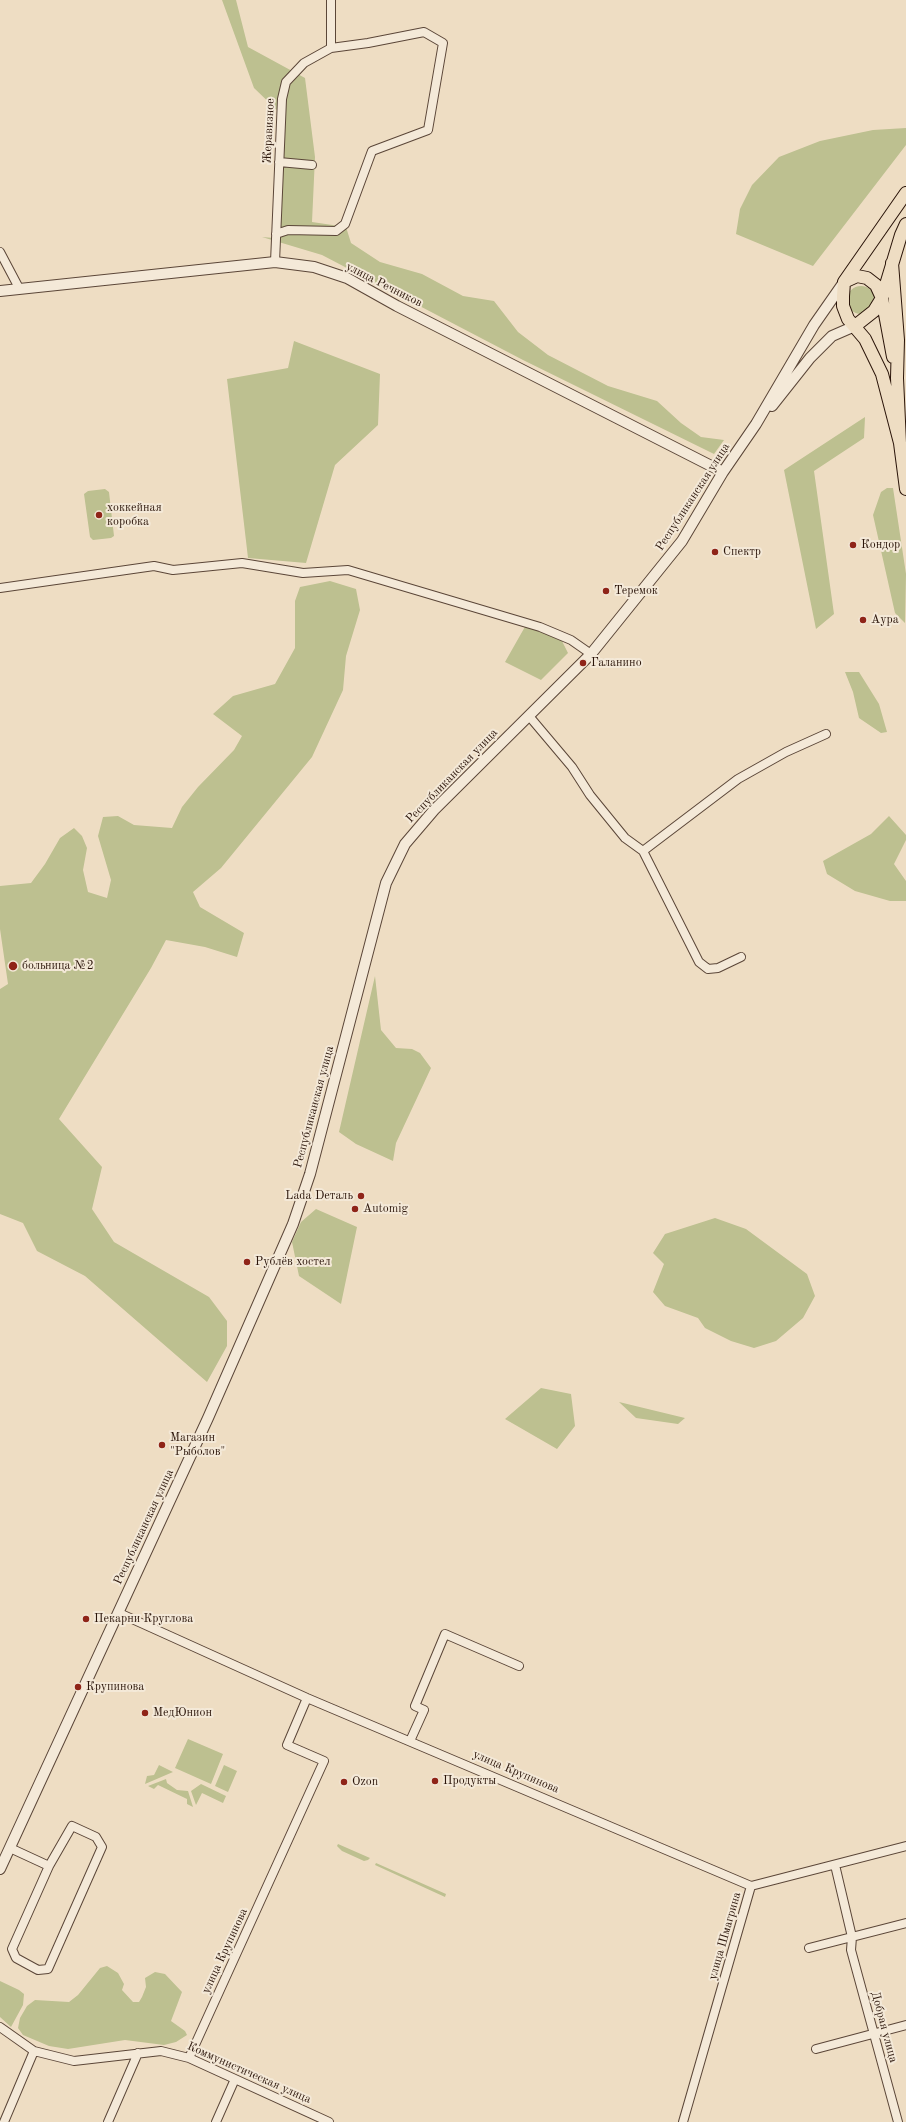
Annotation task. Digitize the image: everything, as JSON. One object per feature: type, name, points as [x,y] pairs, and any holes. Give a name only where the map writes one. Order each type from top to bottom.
[{"type":"main road","points":[[900,442],[882,374],[865,339],[848,319],[843,306],[844,282],[906,193]]},
{"type":"main road","points":[[855,326],[874,311],[882,298],[892,263],[906,224]]},
{"type":"main road","points":[[892,263],[898,340],[896,378]]},
{"type":"main road","points":[[844,282],[857,276],[867,278],[876,285],[882,298],[896,378],[900,442],[906,489]]},
{"type":"street","points":[[276,234],[288,230],[336,231],[345,224],[372,151],[428,130],[443,43],[424,32],[368,43],[331,48],[331,0]]},
{"type":"street","name":"Жеравизное","points":[[275,262],[282,99],[286,82],[304,63],[331,48]]},
{"type":"street","points":[[279,162],[312,165]]},
{"type":"street","points":[[0,252],[18,288]]},
{"type":"street","name":"улица Речников","points":[[0,291],[275,262],[314,267],[347,278],[397,306],[723,472]]},
{"type":"street","points":[[756,424],[814,325],[844,282]]},
{"type":"street","points":[[756,424],[784,392],[810,358],[832,336],[855,326]]},
{"type":"street","points":[[842,332],[853,333],[865,339]]},
{"type":"street","name":"Республиканская улица","points":[[0,1869],[119,1613],[293,1224],[310,1174],[386,883],[405,844],[434,810],[591,654],[682,541],[723,472],[756,424]]},
{"type":"street","points":[[0,588],[154,566],[173,570],[242,563],[303,573],[348,570],[540,627],[571,640],[591,654]]},
{"type":"street","points":[[529,716],[572,767],[590,795],[625,838],[643,851],[699,962],[708,969],[718,968],[741,957]]},
{"type":"street","points":[[643,851],[738,779],[786,752],[826,734]]},
{"type":"street","name":"улица Крупинова","points":[[119,1613],[307,1698],[751,1886]]},
{"type":"street","points":[[410,1741],[424,1710],[415,1706],[445,1634],[519,1666]]},
{"type":"street","name":"улица Крупинова","points":[[189,2058],[324,1761],[287,1745],[307,1698]]},
{"type":"street","points":[[72,1826],[96,1837],[102,1847],[48,1969],[38,1970],[16,1958],[12,1949],[49,1866],[72,1826]]},
{"type":"street","name":"улица Шмагрина","points":[[683,2122],[751,1886],[906,1846]]},
{"type":"street","points":[[10,1848],[49,1866]]},
{"type":"street","name":"Добрая улица","points":[[834,1865],[852,1937],[851,1950],[898,2122]]},
{"type":"street","points":[[809,1948],[906,1923]]},
{"type":"street","points":[[816,2049],[906,2026]]},
{"type":"street","name":"Коммунистическая улица","points":[[0,2027],[34,2051],[74,2061],[161,2051],[189,2058],[328,2122]]},
{"type":"street","points":[[4,2122],[34,2051]]},
{"type":"street","points":[[108,2122],[138,2053]]},
{"type":"street","points":[[216,2122],[235,2079]]},
{"type":"green space","points":[[222,0],[236,0],[248,47],[305,78],[315,157],[312,222],[346,227],[351,243],[380,262],[422,274],[463,296],[494,301],[518,332],[548,355],[608,386],[657,401],[681,423],[701,437],[724,440],[714,454],[523,360],[322,255],[262,237],[274,238],[281,114],[254,88]]},
{"type":"green space","points":[[906,128],[906,145],[813,266],[736,234],[740,209],[752,185],[779,157],[820,141],[873,130]]},
{"type":"green space","points":[[861,286],[871,290],[875,300],[871,310],[861,314],[851,310],[847,300],[851,290]]},
{"type":"green space","points":[[294,341],[380,374],[378,425],[335,465],[306,563],[248,558],[227,379],[288,368]]},
{"type":"green space","points":[[865,417],[864,438],[814,471],[834,614],[816,629],[784,470]]},
{"type":"green space","points":[[887,488],[893,488],[906,574],[905,623],[895,613],[873,515],[881,492]]},
{"type":"green space","name":"хоккейная коробка","points":[[105,489],[109,492],[114,536],[111,538],[93,540],[90,537],[84,494],[88,491]]},
{"type":"green space","points":[[330,581],[356,589],[360,610],[346,656],[343,690],[312,757],[221,868],[193,892],[200,907],[244,933],[237,957],[205,947],[166,940],[151,968],[59,1119],[102,1167],[92,1209],[114,1242],[209,1297],[227,1321],[227,1346],[207,1382],[85,1276],[37,1251],[23,1223],[0,1214],[0,989],[8,984],[0,929],[0,886],[31,883],[45,864],[60,838],[74,828],[82,836],[87,848],[83,870],[88,892],[107,898],[111,880],[98,836],[103,817],[118,816],[134,825],[172,828],[182,807],[198,787],[234,750],[242,736],[213,714],[233,696],[275,684],[295,648],[295,601],[300,587]]},
{"type":"green space","points":[[526,625],[562,641],[568,653],[541,680],[505,662]]},
{"type":"green space","points":[[845,672],[859,672],[879,704],[887,732],[881,733],[859,718],[853,692]]},
{"type":"green space","points":[[889,816],[906,835],[906,840],[894,864],[906,881],[906,901],[890,901],[855,891],[827,874],[823,861],[871,834]]},
{"type":"green space","points":[[375,976],[381,1030],[396,1048],[412,1049],[420,1053],[431,1068],[396,1143],[393,1161],[356,1144],[339,1132]]},
{"type":"green space","points":[[316,1209],[357,1227],[341,1304],[299,1276],[292,1242],[301,1222]]},
{"type":"green space","points":[[715,1218],[746,1229],[807,1274],[815,1296],[803,1318],[776,1341],[754,1348],[731,1341],[705,1328],[698,1318],[665,1306],[653,1292],[664,1264],[653,1253],[665,1234]]},
{"type":"green space","points":[[541,1388],[571,1394],[575,1426],[557,1449],[505,1419]]},
{"type":"green space","points":[[619,1402],[685,1418],[678,1424],[636,1418]]},
{"type":"green space","points":[[188,1739],[223,1754],[211,1784],[175,1768]]},
{"type":"green space","points":[[159,1765],[173,1772],[145,1784],[147,1776],[154,1775]]},
{"type":"green space","points":[[224,1765],[237,1771],[228,1792],[215,1786]]},
{"type":"green space","points":[[166,1779],[167,1783],[177,1790],[188,1791],[193,1807],[187,1804],[187,1799],[158,1785],[154,1789],[148,1786]]},
{"type":"green space","points":[[201,1784],[226,1796],[223,1803],[202,1793],[196,1805],[191,1791]]},
{"type":"green space","points":[[338,1844],[370,1858],[364,1861],[342,1851],[337,1846]]},
{"type":"green space","points":[[376,1863],[446,1894],[445,1897],[375,1865]]},
{"type":"green space","points":[[107,1966],[118,1973],[124,1984],[122,1990],[133,2002],[139,2002],[142,1997],[146,1987],[145,1978],[155,1972],[165,1974],[182,1992],[171,2021],[185,2031],[187,2035],[176,2042],[164,2045],[125,2040],[68,2049],[49,2046],[23,2035],[18,2028],[20,2018],[27,2006],[35,2000],[69,2002],[78,1995],[100,1968]]},
{"type":"green space","points":[[0,1981],[24,1994],[23,2005],[11,2027],[0,2017]]},
{"type":"place","name":"хоккейная коробка","points":[[99,515]]},
{"type":"place","name":"Кондор","points":[[853,545]]},
{"type":"place","name":"Спектр","points":[[715,552]]},
{"type":"place","name":"Теремок","points":[[606,591]]},
{"type":"place","name":"Аура","points":[[863,620]]},
{"type":"place","name":"Галанино","points":[[583,663]]},
{"type":"place","name":"больница №2","points":[[13,966]]},
{"type":"place","name":"Lada Dеталь","points":[[361,1196]]},
{"type":"place","name":"Automig","points":[[355,1209]]},
{"type":"place","name":"Рублёв хостел","points":[[247,1262]]},
{"type":"place","name":"Магазин \"Рыболов\"","points":[[162,1445]]},
{"type":"place","name":"Пекарни Круглова","points":[[86,1619]]},
{"type":"place","name":"Крупинова","points":[[78,1687]]},
{"type":"place","name":"МедЮнион","points":[[145,1713]]},
{"type":"place","name":"Продукты","points":[[435,1781]]},
{"type":"place","name":"Ozon","points":[[344,1782]]}]
